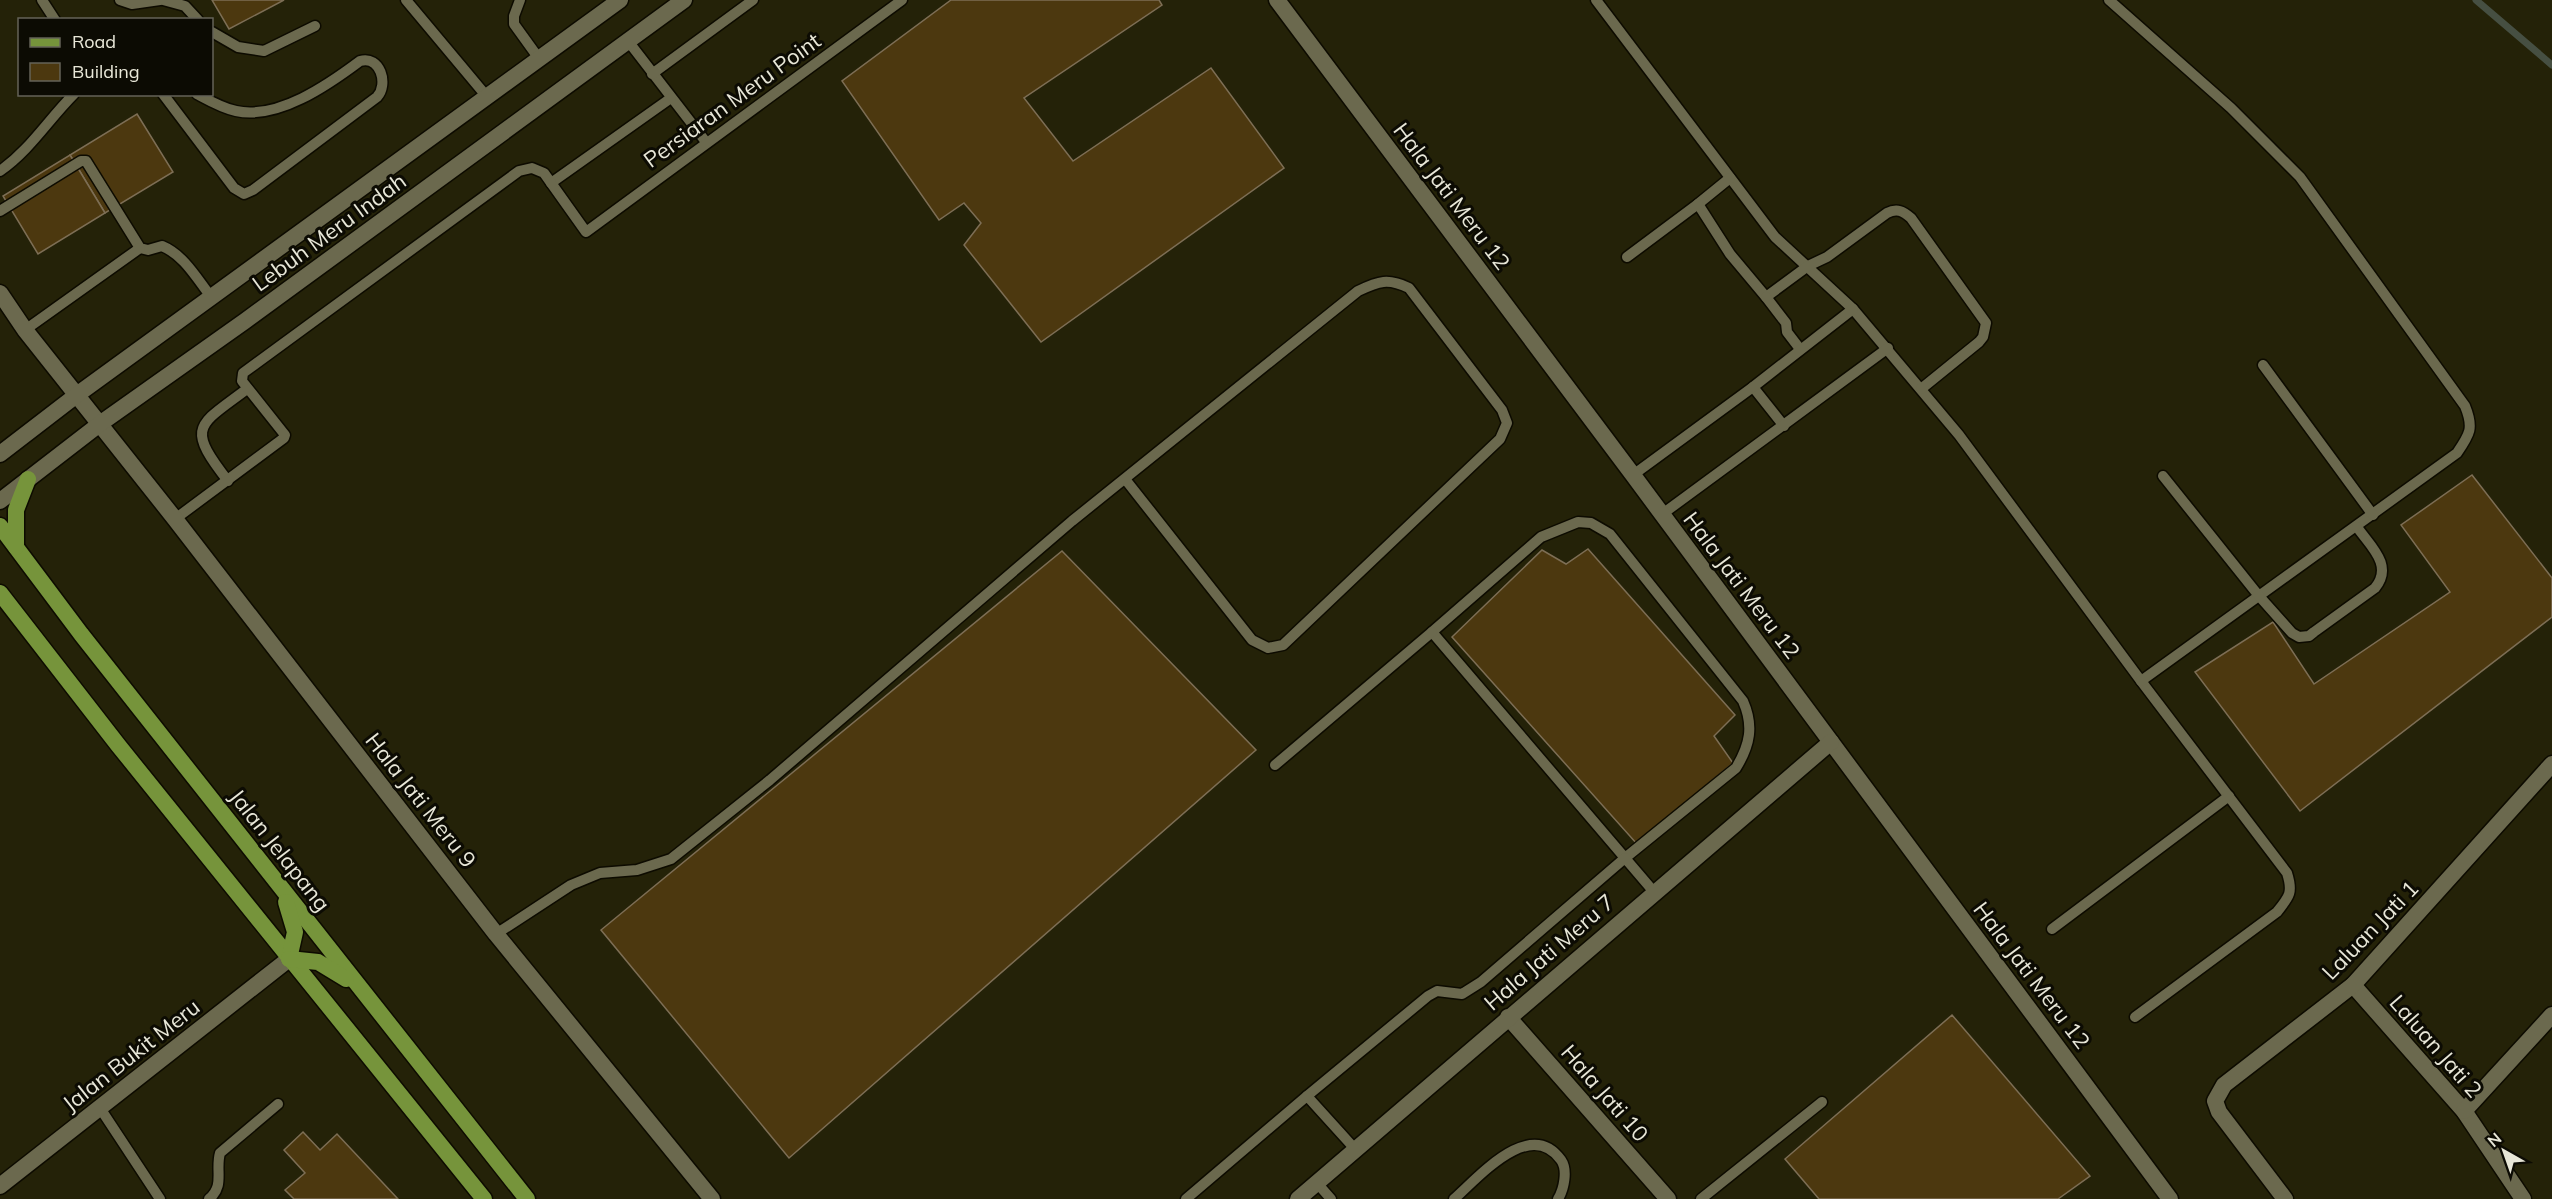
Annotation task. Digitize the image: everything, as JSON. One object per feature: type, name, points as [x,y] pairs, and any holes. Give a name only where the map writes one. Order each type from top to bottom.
[{"type":"main road","points":[[16,548],[16,510],[28,479]]},
{"type":"main road","name":"Jalan Jelapang","points":[[0,526],[266,870],[527,1199]]},
{"type":"main road","points":[[0,593],[118,745],[484,1199]]},
{"type":"main road","points":[[266,870],[287,904],[294,924],[295,940],[289,959]]},
{"type":"main road","points":[[289,959],[308,960],[325,965],[364,994]]},
{"type":"street","name":"Lebuh Meru Indah","points":[[0,454],[78,394],[620,0]]},
{"type":"street","name":"Lebuh Meru Indah","points":[[0,501],[101,423],[245,321],[684,0]]},
{"type":"street","name":"Hala Jati Meru 12","points":[[1277,0],[2170,1199]]},
{"type":"street","name":"Hala Jati Meru 9","points":[[0,293],[25,330],[176,519],[496,934],[712,1199]]},
{"type":"street","name":"Hala Jati Meru 7","points":[[1298,1199],[1831,742]]},
{"type":"street","name":"Laluan Jati 1","points":[[2284,1199],[2219,1112],[2215,1101],[2224,1085],[2353,986],[2552,764]]},
{"type":"street","name":"Jalan Bukit Meru","points":[[0,1186],[289,959]]},
{"type":"street","name":"Laluan Jati 2","points":[[2353,986],[2464,1111],[2523,1199]]},
{"type":"street","points":[[2464,1111],[2552,1015]]},
{"type":"street","name":"Hala Jati 10","points":[[1508,1017],[1668,1199]]},
{"type":"lane","points":[[42,0],[55,18]]},
{"type":"lane","points":[[120,0],[132,4],[161,0],[184,6],[196,18]]},
{"type":"lane","points":[[406,0],[488,98]]},
{"type":"lane","points":[[520,0],[514,16],[514,24],[540,60]]},
{"type":"lane","points":[[651,74],[753,0]]},
{"type":"lane","name":"Persiaran Meru Point","points":[[551,183],[586,232],[902,0]]},
{"type":"lane","points":[[1596,0],[1776,237],[1853,309],[1922,388],[2287,873],[2291,888],[2287,900],[2277,912],[2135,1017]]},
{"type":"lane","points":[[2109,0],[2231,108],[2300,177],[2465,406],[2471,421],[2469,436],[2457,453],[2141,681]]},
{"type":"lane","points":[[213,33],[238,47],[264,51],[315,26]]},
{"type":"lane","points":[[628,41],[651,74],[706,142]]},
{"type":"lane","points":[[165,96],[234,188],[244,194],[376,97],[381,93],[383,83],[380,72],[373,63],[366,60],[322,88],[294,102],[271,108],[239,111],[222,107],[201,96]]},
{"type":"lane","points":[[0,171],[26,150],[72,96]]},
{"type":"lane","points":[[176,519],[285,437],[241,380],[244,372],[519,171],[532,168],[543,173],[551,183],[671,98]]},
{"type":"lane","points":[[0,211],[81,161],[86,161],[140,248],[148,250],[162,246],[171,249],[182,258],[212,298]]},
{"type":"lane","points":[[1627,257],[1730,178]]},
{"type":"lane","points":[[1698,204],[1731,254],[1786,323],[1787,332],[1800,349]]},
{"type":"lane","points":[[1766,297],[1808,266],[1827,257],[1887,213],[1899,210],[1911,218],[1986,323],[1983,337],[1979,342],[1922,388]]},
{"type":"lane","points":[[25,330],[140,248]]},
{"type":"lane","points":[[496,934],[571,885],[600,873],[637,870],[671,859],[779,772],[1125,479],[1359,291],[1374,283],[1393,281],[1409,288],[1502,410],[1507,423],[1500,439],[1283,645],[1268,648],[1252,640],[1125,479]]},
{"type":"lane","points":[[1633,475],[1753,387],[1853,309]]},
{"type":"lane","points":[[1661,515],[1888,348]]},
{"type":"lane","points":[[2264,365],[2373,515]]},
{"type":"lane","points":[[1753,387],[1784,426]]},
{"type":"lane","points":[[228,481],[202,444],[202,428],[212,415],[248,389]]},
{"type":"lane","points":[[2163,476],[2259,596],[2292,633],[2299,637],[2309,636],[2375,588],[2381,580],[2384,571],[2382,562],[2356,527]]},
{"type":"lane","points":[[1186,1199],[1428,996],[1437,992],[1462,994],[1481,982],[1625,858],[1736,768],[1745,753],[1750,738],[1749,716],[1743,701],[1610,534],[1591,523],[1578,522],[1541,537],[1275,765]]},
{"type":"lane","points":[[1432,632],[1654,892]]},
{"type":"lane","points":[[2052,929],[2229,796]]},
{"type":"lane","points":[[1306,1096],[1355,1149]]},
{"type":"lane","points":[[1701,1199],[1822,1102]]},
{"type":"lane","points":[[209,1199],[216,1194],[220,1184],[217,1165],[220,1153],[278,1104]]},
{"type":"lane","points":[[100,1108],[160,1199]]},
{"type":"lane","points":[[1454,1199],[1502,1156],[1521,1147],[1538,1144],[1556,1152],[1564,1164],[1563,1190],[1558,1199]]},
{"type":"lane","points":[[1317,1183],[1331,1199]]},
{"type":"building","points":[[212,0],[284,0],[229,29]]},
{"type":"building","points":[[951,0],[1159,0],[1162,5],[1024,98],[1073,161],[1211,68],[1284,168],[1041,342],[964,245],[981,223],[964,203],[939,220],[842,81]]},
{"type":"building","points":[[137,114],[173,172],[105,213],[70,155]]},
{"type":"building","points":[[70,155],[105,213],[38,254],[3,196]]},
{"type":"building","points":[[2472,475],[2552,578],[2552,617],[2300,811],[2195,672],[2273,622],[2314,684],[2450,592],[2401,525]]},
{"type":"building","points":[[1588,549],[1735,715],[1714,736],[1733,763],[1637,844],[1452,637],[1542,550],[1566,564]]},
{"type":"building","points":[[1062,551],[1256,750],[789,1158],[601,930]]},
{"type":"building","points":[[1952,1015],[2090,1176],[2058,1199],[1819,1199],[1785,1159]]},
{"type":"building","points":[[303,1132],[320,1150],[337,1134],[398,1199],[294,1199],[285,1190],[305,1173],[284,1150]]},
{"type":"waterway","points":[[2476,0],[2552,65]]}]
